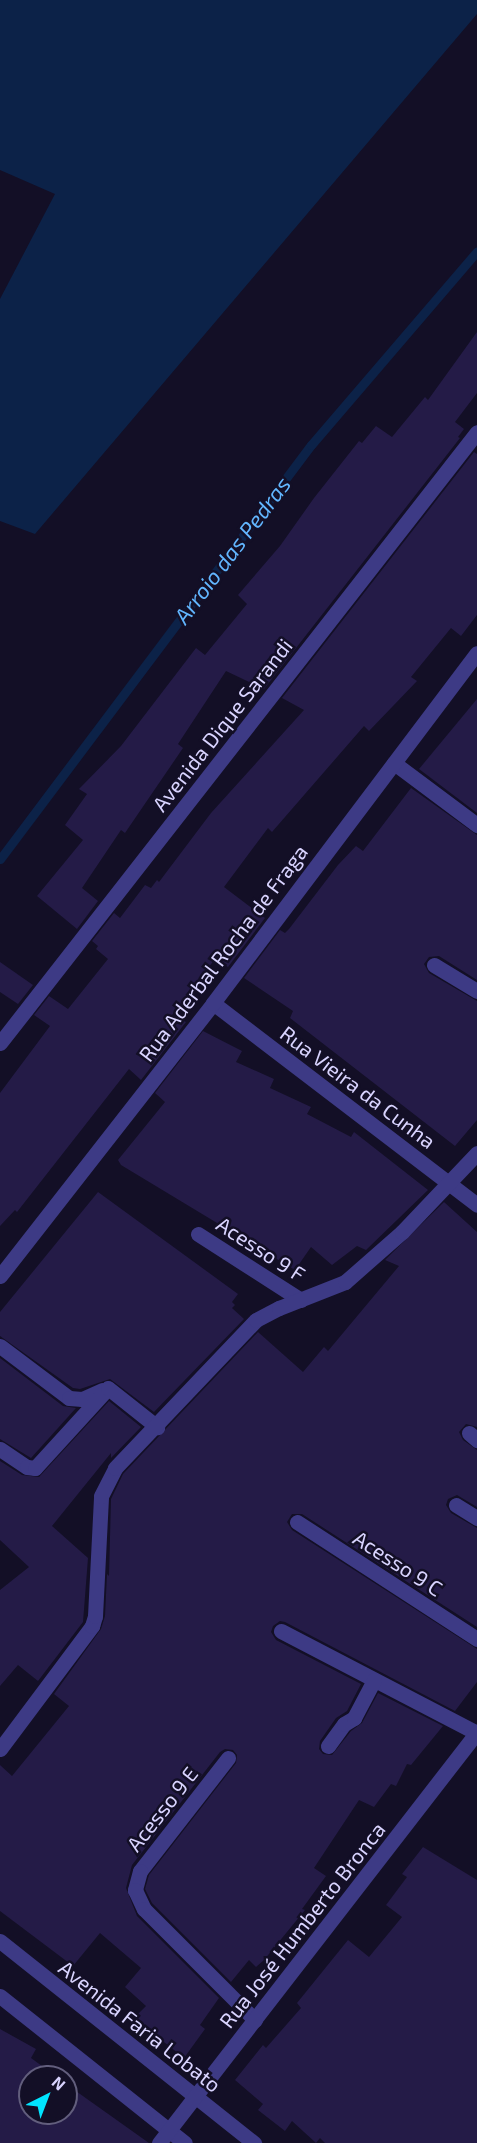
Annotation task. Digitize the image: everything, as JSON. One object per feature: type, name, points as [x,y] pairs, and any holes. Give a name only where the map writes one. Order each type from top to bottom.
[{"type":"street","name":"Avenida Dique Sarandi","points":[[0,1043],[477,432]]},
{"type":"street","name":"Rua Aderbal Rocha de Fraga","points":[[0,1276],[213,1003],[477,653]]},
{"type":"street","points":[[394,763],[477,825]]},
{"type":"street","points":[[434,965],[477,991]]},
{"type":"street","name":"Rua Vieira da Cunha","points":[[213,1003],[477,1205]]},
{"type":"street","points":[[0,1749],[92,1626],[95,1616],[101,1496],[115,1468],[157,1427],[234,1340],[256,1320],[345,1282],[402,1232],[477,1153]]},
{"type":"street","name":"Acesso 9 F","points":[[198,1234],[301,1300]]},
{"type":"street","points":[[0,1346],[69,1398],[82,1399],[108,1388]]},
{"type":"street","points":[[108,1388],[157,1427]]},
{"type":"street","points":[[0,1449],[27,1467],[35,1468],[108,1388]]},
{"type":"street","points":[[456,1505],[477,1518]]},
{"type":"street","name":"Acesso 9 C","points":[[297,1522],[477,1639]]},
{"type":"street","points":[[281,1631],[477,1732]]},
{"type":"street","points":[[328,1746],[344,1724],[354,1718],[374,1680]]},
{"type":"street","name":"Rua José Humberto Bronca","points":[[159,2143],[477,1732]]},
{"type":"street","name":"Acesso 9 E","points":[[228,1758],[140,1871],[135,1890],[144,1909],[255,2020]]},
{"type":"street","name":"Avenida Faria Lobato","points":[[0,1941],[254,2143]]},
{"type":"street","points":[[0,1996],[185,2143]]},
{"type":"water","points":[[0,0],[477,0],[477,14],[35,534],[0,521],[0,299],[55,194],[0,170]]},
{"type":"building","points":[[477,332],[477,393],[455,422],[464,429],[458,437],[460,438],[264,689],[226,671],[178,744],[183,748],[125,833],[121,830],[82,888],[98,901],[77,929],[37,896],[83,840],[65,825],[87,794],[79,789],[121,746],[196,648],[205,655],[247,604],[238,595],[280,546],[359,441],[362,443],[376,426],[392,437],[425,397],[428,400]]},
{"type":"building","points":[[474,452],[477,454],[477,615],[461,636],[451,628],[411,677],[417,681],[369,731],[364,726],[272,832],[268,828],[224,887],[265,918],[228,967],[215,959],[172,1015],[186,1022],[141,1080],[129,1069],[17,1212],[15,1210],[0,1226],[0,1093],[50,1026],[34,1015],[49,996],[68,1009],[108,959],[96,949],[98,946],[92,941],[114,913],[120,918],[145,885],[151,888],[157,880],[159,882],[211,813],[304,710],[282,698]]},
{"type":"building","points":[[477,699],[477,813],[419,769]]},
{"type":"building","points":[[411,788],[477,835],[477,980],[439,956],[429,957],[424,964],[429,973],[477,1001],[477,1120],[455,1146],[290,1018],[293,1011],[244,978],[280,930],[285,933],[289,929],[338,865],[356,846],[363,851]]},
{"type":"building","points":[[0,962],[33,985],[18,1004],[0,992]]},
{"type":"building","points":[[203,1031],[242,1051],[236,1062],[274,1079],[270,1088],[311,1107],[307,1114],[351,1137],[354,1132],[428,1190],[366,1250],[357,1246],[332,1265],[311,1247],[295,1270],[121,1165],[118,1160],[165,1102],[155,1093]]},
{"type":"building","points":[[98,1192],[238,1294],[232,1302],[235,1305],[232,1308],[244,1319],[154,1412],[110,1379],[80,1389],[73,1388],[0,1336],[0,1312]]},
{"type":"building","points":[[444,1202],[477,1232],[477,1427],[466,1424],[459,1432],[463,1440],[477,1450],[477,1507],[457,1495],[448,1499],[446,1505],[451,1513],[477,1528],[477,1627],[302,1514],[292,1514],[287,1522],[292,1530],[477,1649],[477,1682],[455,1711],[285,1622],[280,1621],[273,1626],[271,1632],[276,1640],[361,1684],[347,1711],[336,1718],[320,1741],[319,1749],[323,1754],[332,1755],[351,1731],[362,1723],[378,1693],[443,1726],[411,1765],[407,1764],[396,1786],[391,1784],[374,1807],[359,1800],[314,1868],[326,1876],[302,1909],[305,1910],[264,1960],[256,1967],[249,1960],[231,1982],[152,1903],[145,1889],[149,1875],[236,1763],[237,1755],[233,1750],[225,1749],[220,1752],[132,1865],[126,1888],[137,1916],[219,1998],[200,2025],[205,2029],[184,2058],[134,2018],[146,2006],[125,1987],[141,1968],[100,1933],[73,1966],[0,1911],[0,1765],[12,1776],[69,1706],[54,1694],[101,1629],[105,1616],[107,1574],[109,1576],[111,1499],[123,1474],[258,1332],[303,1372],[324,1347],[328,1351],[399,1266],[385,1260]]},
{"type":"building","points":[[0,1358],[63,1406],[76,1408],[31,1458],[0,1439]]},
{"type":"building","points":[[109,1401],[141,1427],[111,1458],[111,1453],[52,1526],[88,1558],[83,1622],[38,1681],[18,1665],[0,1686],[0,1590],[29,1567],[0,1540],[0,1461],[22,1475],[39,1477]]},
{"type":"building","points":[[423,1847],[477,1880],[477,2143],[325,2143],[320,2138],[316,2143],[292,2121],[285,2131],[258,2110],[263,2104],[235,2080],[263,2045],[266,2048],[301,2008],[297,2003],[348,1940],[369,1957],[402,1917],[386,1905],[407,1877],[402,1874]]},
{"type":"building","points":[[0,2029],[36,2049],[31,2058],[41,2065],[18,2065],[18,2125],[78,2125],[78,2093],[149,2143],[0,2143]]},
{"type":"waterway","name":"Arroio das Pedras","points":[[0,859],[311,445],[477,251]]}]
